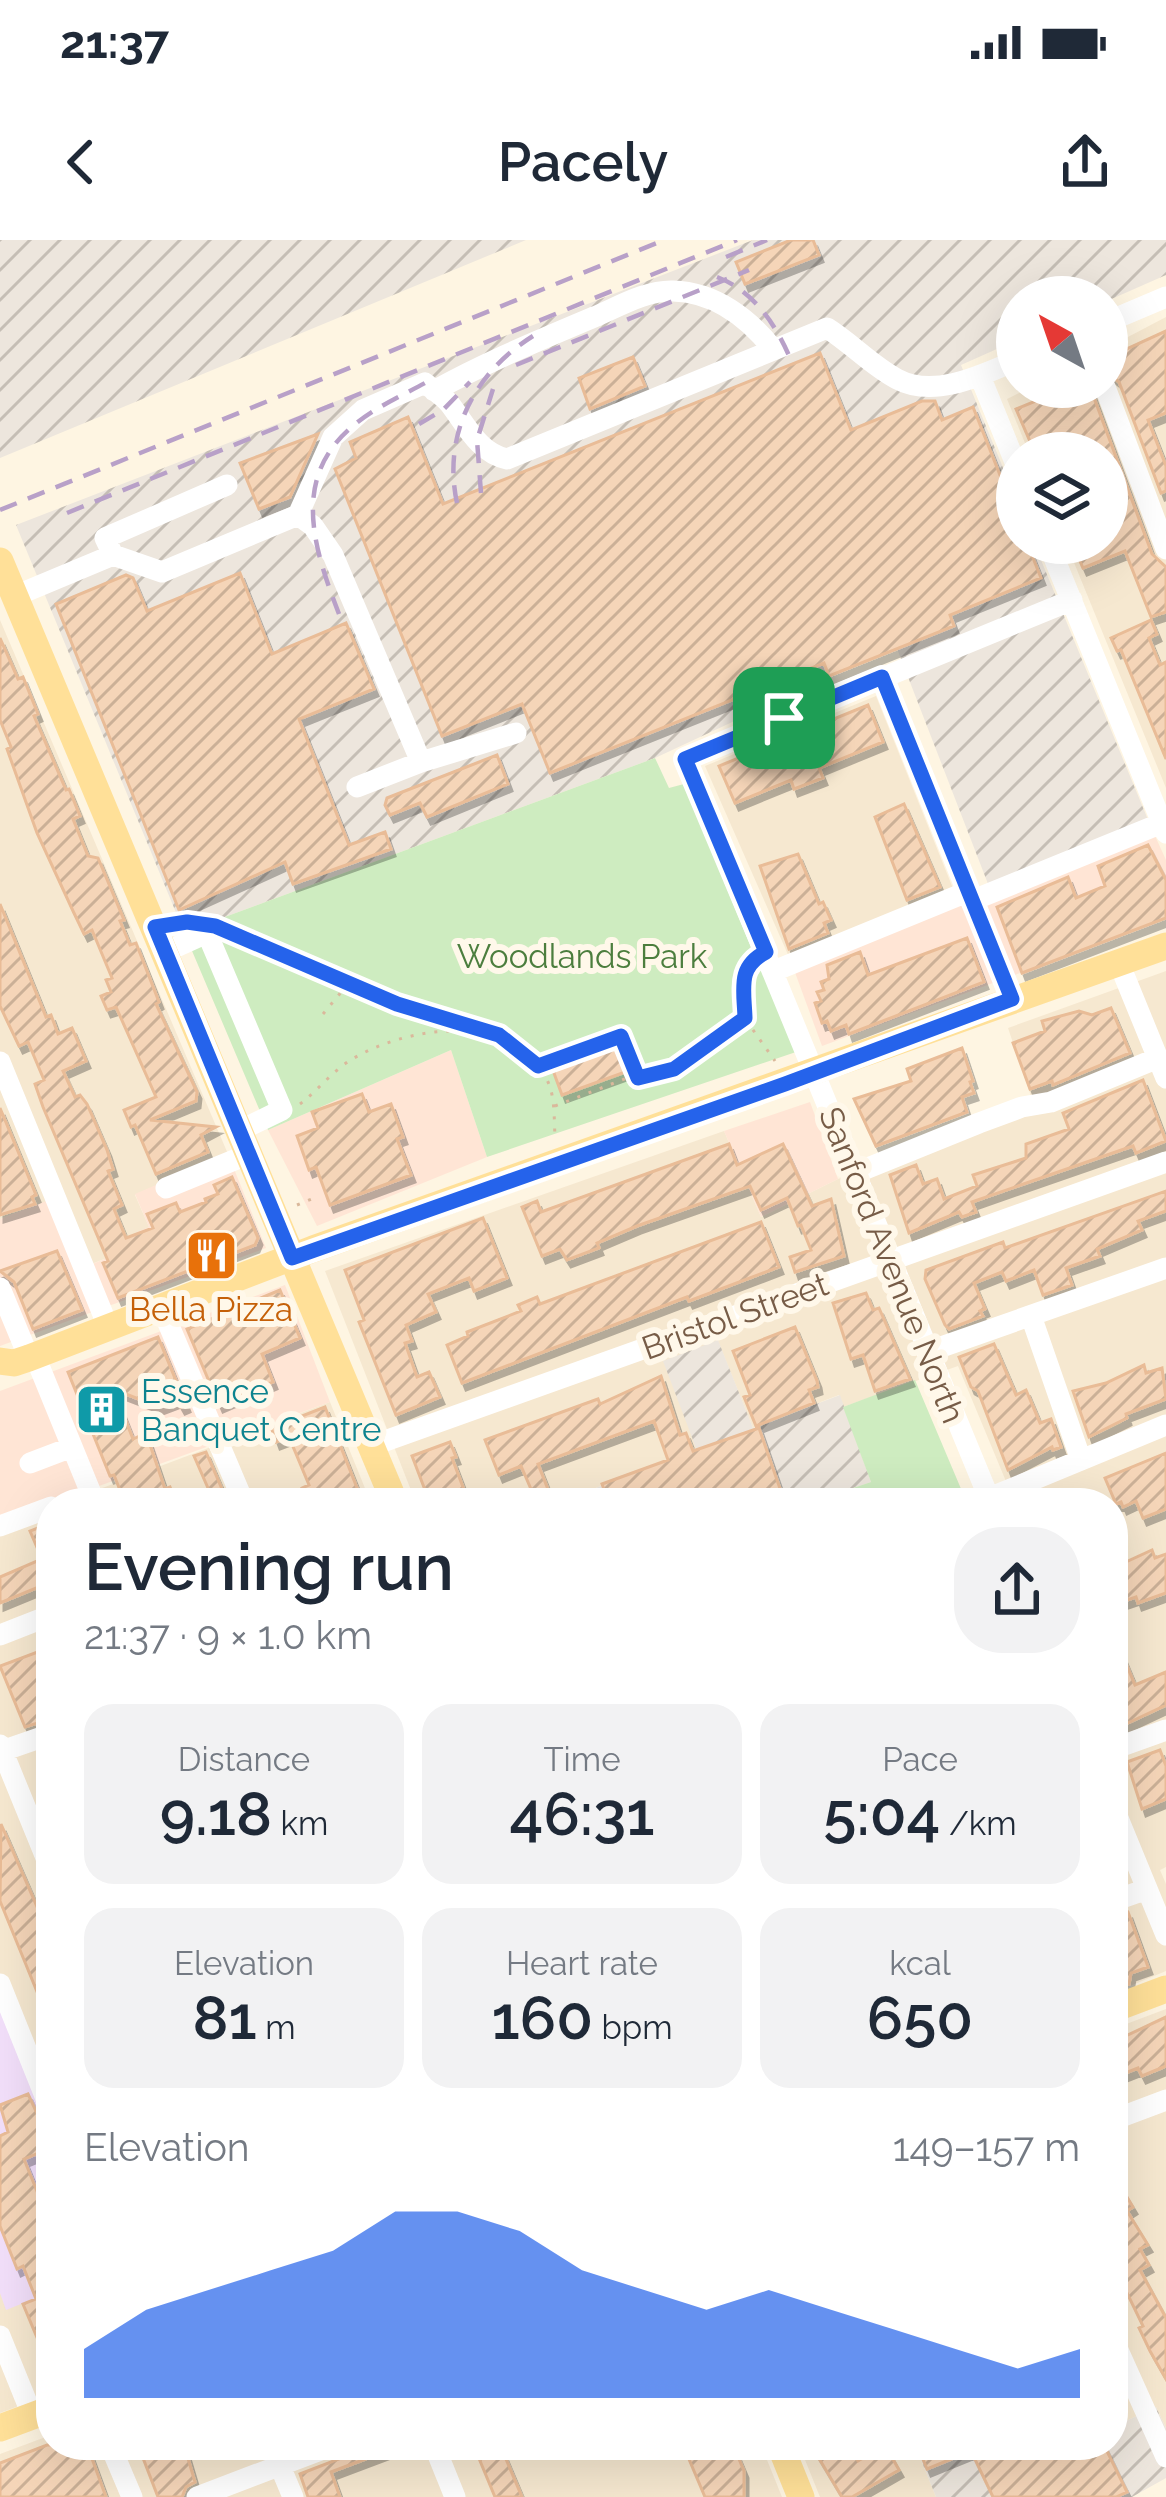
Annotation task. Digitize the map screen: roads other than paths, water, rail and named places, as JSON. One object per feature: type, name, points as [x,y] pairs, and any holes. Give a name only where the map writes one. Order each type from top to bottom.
[{"type":"main road","points":[[5,579],[388,1488]]},
{"type":"main road","points":[[16,1363],[292,1258],[1166,946]]},
{"type":"main road","points":[[1128,2003],[1166,1989]]},
{"type":"main road","points":[[0,2428],[36,2414]]},
{"type":"main road","points":[[785,2460],[796,2495]]},
{"type":"street","points":[[434,391],[508,352],[642,297],[672,291],[729,308],[748,319],[773,349]]},
{"type":"street","points":[[1128,313],[1166,297]]},
{"type":"street","points":[[5,579],[113,555],[162,572],[298,515],[333,437],[363,410],[425,383],[496,457],[507,459],[827,328],[900,381],[929,387],[996,369]]},
{"type":"street","points":[[980,376],[1003,432]]},
{"type":"street","points":[[1113,408],[1166,549]]},
{"type":"street","points":[[113,555],[105,538],[226,485]]},
{"type":"street","points":[[298,515],[313,526],[333,555],[421,762]]},
{"type":"street","points":[[770,961],[1165,829],[1057,564]]},
{"type":"street","points":[[1012,999],[882,677],[1072,600]]},
{"type":"street","name":"Sanford Avenue North","points":[[882,677],[685,759],[985,1488]]},
{"type":"street","points":[[357,788],[421,762],[516,733]]},
{"type":"street","points":[[165,952],[207,933],[282,1110],[244,1142],[166,1189]]},
{"type":"street","points":[[853,1174],[1011,1111],[1162,1068],[1118,963]]},
{"type":"street","points":[[0,1062],[110,1329]]},
{"type":"street","name":"Bristol Street","points":[[371,1446],[1166,1162]]},
{"type":"street","points":[[927,1352],[1166,1268]]},
{"type":"street","points":[[0,1288],[16,1363],[72,1447],[88,1488]]},
{"type":"street","points":[[162,1309],[238,1488]]},
{"type":"street","points":[[1031,1316],[1081,1460]]},
{"type":"street","points":[[1017,1488],[1166,1425]]},
{"type":"street","points":[[30,1463],[72,1447]]},
{"type":"street","points":[[0,1526],[36,1513]]},
{"type":"street","points":[[0,1635],[36,1621]]},
{"type":"street","points":[[1128,1744],[1166,1730]]},
{"type":"street","points":[[36,1738],[1,1748],[36,1833]]},
{"type":"street","points":[[1128,1843],[1166,1935]]},
{"type":"street","points":[[1128,1896],[1147,1889]]},
{"type":"street","points":[[0,1984],[36,2073]]},
{"type":"street","points":[[1128,2114],[1166,2100]]},
{"type":"street","points":[[0,2336],[36,2403]]},
{"type":"street","points":[[1128,2372],[1166,2457]]},
{"type":"street","points":[[116,2460],[132,2497]]},
{"type":"street","points":[[197,2497],[295,2460]]},
{"type":"street","points":[[440,2460],[455,2497]]},
{"type":"street","points":[[280,2466],[293,2497]]},
{"type":"railway","points":[[0,510],[664,240]]},
{"type":"railway","points":[[67,513],[737,240]]},
{"type":"railway","points":[[726,257],[767,240]]},
{"type":"railway","points":[[516,365],[749,270]]},
{"type":"railway","points":[[717,277],[743,292],[764,313],[793,365]]},
{"type":"railway","points":[[457,503],[454,453],[468,407],[495,368],[533,336]]},
{"type":"railway","points":[[419,424],[443,410],[470,382]]},
{"type":"railway","points":[[339,614],[316,540],[314,491],[321,468],[333,446],[353,426],[425,383]]},
{"type":"railway","points":[[481,493],[477,440],[493,389]]},
{"type":"place","name":"Bella Pizza","points":[[211,1255]]},
{"type":"place","name":"Essence Banquet Centre","points":[[102,1410]]},
{"type":"park label","name":"Woodlands Park","points":[[582,956]]}]
